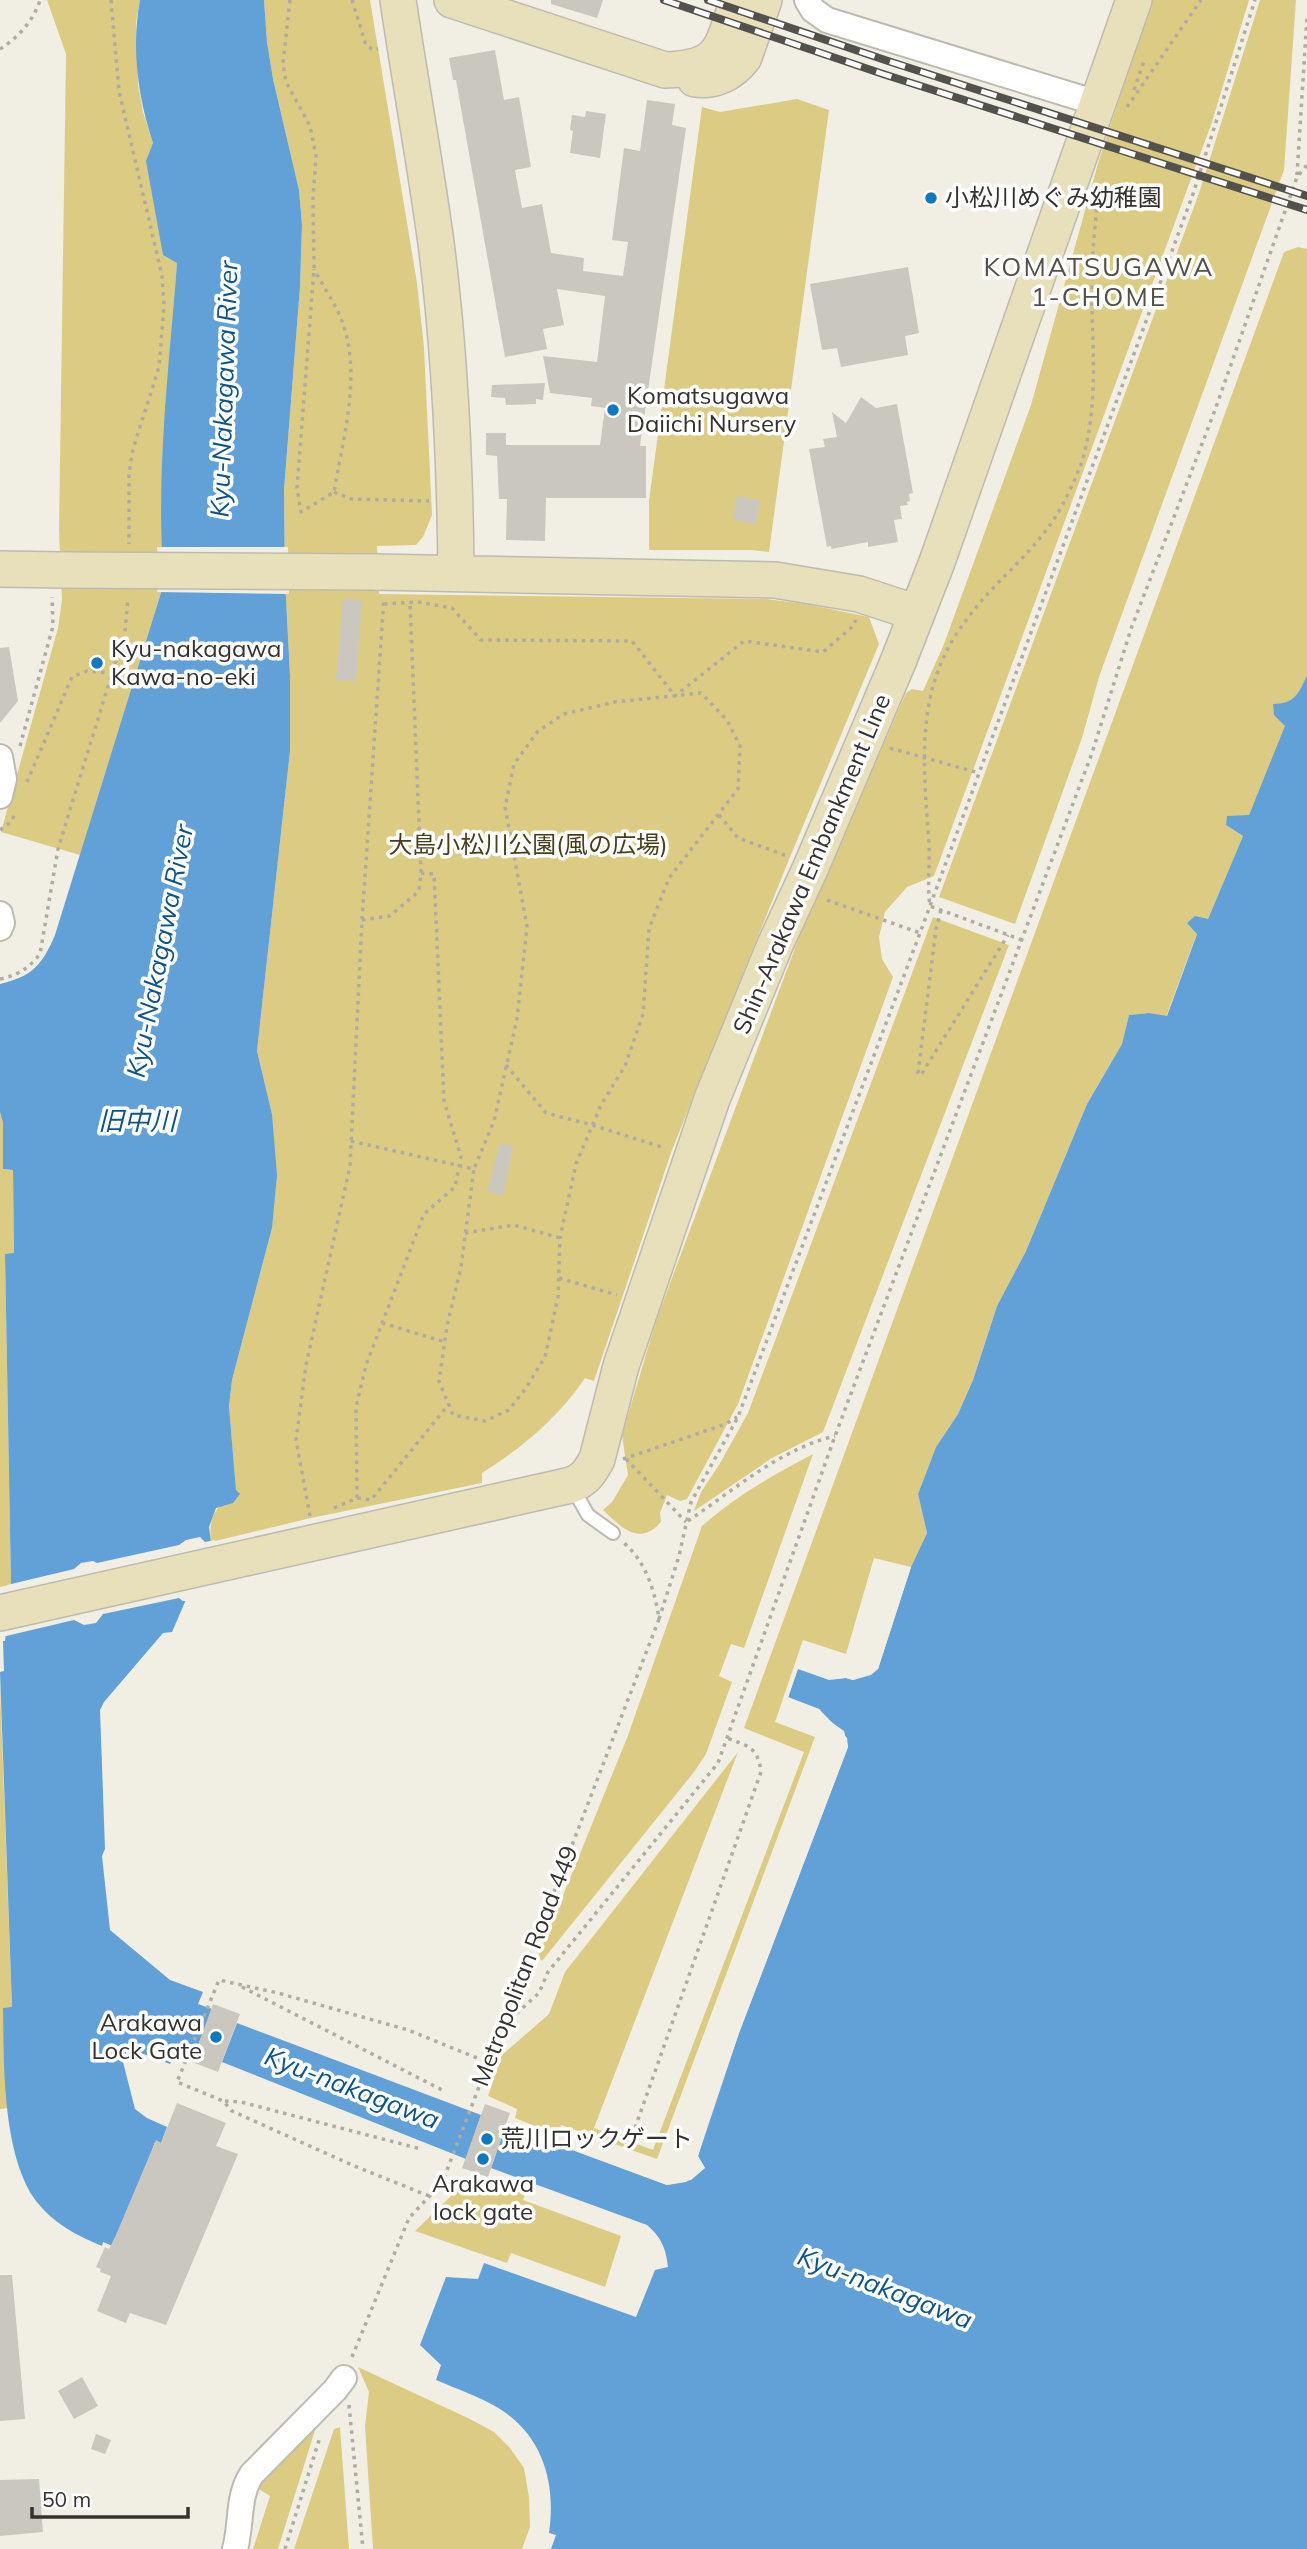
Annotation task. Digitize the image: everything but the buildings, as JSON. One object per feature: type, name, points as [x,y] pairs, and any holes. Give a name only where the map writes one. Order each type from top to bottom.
[{"type":"street","points":[[398,0],[441,295],[455,501],[456,573]]},
{"type":"street","points":[[453,0],[702,80],[729,73],[744,57],[764,0]]},
{"type":"street","points":[[665,70],[704,65],[715,56],[723,42],[737,0]]},
{"type":"street","points":[[807,0],[813,10],[827,20],[1111,107]]},
{"type":"street","name":"Shin-Arakawa Embankment Line","points":[[571,1485],[585,1478],[597,1460],[621,1366],[718,1086],[775,945],[811,867],[917,613],[1111,107],[1134,0]]},
{"type":"street","points":[[0,569],[58,570],[381,590],[456,573],[775,580],[859,594],[917,613]]},
{"type":"street","points":[[0,914],[0,928]]},
{"type":"street","points":[[0,1612],[319,1534],[571,1485]]},
{"type":"street","points":[[235,2549],[245,2484],[344,2378]]},
{"type":"lane","points":[[571,1485],[588,1515],[613,1533]]},
{"type":"path","points":[[0,49],[13,41],[25,27],[37,10],[40,0]]},
{"type":"path","points":[[111,0],[119,91],[162,276],[164,306],[159,367],[133,449],[129,474],[129,548]]},
{"type":"path","points":[[290,0],[283,64],[286,82],[310,126],[316,156],[313,198],[314,269],[297,488],[302,512],[334,492],[351,389],[350,358],[342,322],[314,269]]},
{"type":"path","points":[[352,0],[366,45],[373,50],[405,45]]},
{"type":"path","points":[[1111,107],[1148,79],[1164,51],[1201,0]]},
{"type":"path","name":"Metropolitan Road 449","points":[[344,2378],[409,2218],[442,2183],[659,1619],[679,1556],[691,1502],[738,1417],[920,933],[1192,194],[1255,0]]},
{"type":"path","points":[[504,2025],[539,1993],[548,1972],[718,1763],[835,1436],[1092,753],[1131,629],[1215,410],[1297,177],[1307,17]]},
{"type":"path","points":[[1297,177],[1307,165]]},
{"type":"path","points":[[1022,940],[930,906],[926,883],[929,846],[924,759],[929,695],[941,660],[951,642],[989,590],[1014,568],[1055,518],[1081,465],[1090,423],[1095,374],[1092,284],[1099,186]]},
{"type":"path","points":[[1081,465],[1090,470]]},
{"type":"path","points":[[334,492],[351,499],[455,501]]},
{"type":"path","points":[[0,830],[12,821],[9,785],[53,626],[58,570]]},
{"type":"path","points":[[319,1534],[296,1440],[306,1365],[349,1166],[381,590],[410,603],[452,608],[481,640],[632,640],[674,696]]},
{"type":"path","points":[[362,920],[390,916],[419,891],[421,873],[410,594]]},
{"type":"path","points":[[0,979],[16,975],[30,966],[40,954],[58,849],[125,631],[128,597]]},
{"type":"path","points":[[674,696],[744,641],[823,652],[852,627],[857,616]]},
{"type":"path","points":[[9,785],[72,677],[87,671],[112,673]]},
{"type":"path","points":[[701,694],[727,720],[740,746],[738,789],[719,815],[669,878],[649,929],[643,1014],[625,1066],[601,1105],[576,1164],[560,1238],[558,1297],[545,1357],[509,1410],[485,1421],[453,1415],[439,1381],[461,1267],[474,1169],[494,1121],[517,1019],[527,926],[505,807],[514,764],[538,731],[564,714],[615,702],[701,694]]},
{"type":"path","points":[[890,748],[979,773]]},
{"type":"path","points":[[719,815],[738,838],[811,867]]},
{"type":"path","points":[[319,1534],[356,1498],[356,1407],[366,1365],[424,1214],[454,1187],[460,1166],[461,1157],[444,1101],[434,874],[421,873]]},
{"type":"path","points":[[825,899],[920,933]]},
{"type":"path","points":[[941,911],[936,929],[919,1060],[918,1073],[921,1075],[1008,935]]},
{"type":"path","points":[[506,1065],[546,1113],[672,1150],[692,1160]]},
{"type":"path","points":[[351,1141],[474,1169]]},
{"type":"path","points":[[465,1233],[514,1225],[560,1238]]},
{"type":"path","points":[[559,1278],[642,1303]]},
{"type":"path","points":[[382,1323],[445,1342]]},
{"type":"path","points":[[356,1498],[370,1500],[449,1404]]},
{"type":"path","points":[[618,1458],[626,1459],[726,1424],[738,1417]]},
{"type":"path","points":[[626,1459],[687,1522],[791,1452],[813,1441],[835,1436]]},
{"type":"path","points":[[613,1533],[631,1549],[650,1580],[659,1619]]},
{"type":"path","points":[[635,2128],[761,1772],[759,1757],[751,1747],[727,1738]]},
{"type":"path","points":[[421,2150],[241,2102],[223,2101],[177,2082],[219,1980],[408,2030],[487,2062]]},
{"type":"path","points":[[237,1984],[446,2092]]},
{"type":"path","points":[[223,2101],[232,2111],[429,2196]]},
{"type":"path","points":[[344,2378],[352,2417],[363,2549]]},
{"type":"path","points":[[285,2549],[322,2430]]},
{"type":"green space","points":[[47,0],[140,0],[136,23],[138,84],[177,263],[169,368],[164,583],[80,855],[1,832],[58,628],[62,600],[59,531],[66,54]]},
{"type":"green space","name":"大島小松川公園(風の広場)","points":[[264,0],[370,0],[417,283],[424,347],[432,515],[423,537],[416,545],[377,546],[379,594],[766,599],[869,617],[879,644],[672,1150],[594,1381],[585,1378],[539,1431],[482,1473],[482,1483],[311,1518],[211,1542],[212,1518],[223,1502],[236,1491],[229,1406],[232,1380],[272,1228],[272,1114],[257,1051],[290,751],[284,490],[300,287],[302,224],[299,190],[273,79]]},
{"type":"green space","points":[[1152,0],[1249,0],[1212,122],[934,876],[907,887],[885,912],[879,937],[882,959],[893,977],[738,1404],[687,1499],[680,1501],[667,1495],[660,1513],[661,1522],[645,1533],[630,1532],[603,1510],[612,1502],[628,1475],[622,1435],[656,1321],[801,932],[906,693],[912,689],[923,691],[944,644],[1031,405],[1099,160]]},
{"type":"green space","points":[[1260,0],[1296,0],[1284,170],[1099,677],[1082,738],[1015,924],[939,897],[1199,193]]},
{"type":"green space","points":[[797,99],[829,110],[769,552],[649,550],[649,501],[702,107],[720,112]]},
{"type":"green space","points":[[1298,247],[1307,249],[1307,675],[1298,696],[1284,704],[1275,715],[1286,726],[1249,815],[1226,825],[1243,836],[1208,919],[1197,933],[1166,1017],[1149,1013],[1129,1015],[1122,1044],[1087,1104],[1026,1251],[997,1306],[973,1380],[958,1414],[936,1447],[918,1494],[927,1533],[911,1567],[874,1558],[846,1654],[803,1640],[775,1722],[815,1737],[657,2159],[561,2125],[557,2135],[515,2118],[517,2109],[488,2096],[502,2055],[549,2014],[565,1972],[738,1752],[594,2128],[653,2150],[804,1752],[744,1728],[1284,252]]},
{"type":"green space","points":[[933,917],[1009,945],[823,1432],[772,1458],[694,1511],[701,1492],[748,1413]]},
{"type":"green space","points":[[0,1112],[3,1123],[3,1169],[13,1170],[14,1254],[5,1254],[11,1585],[0,1587]]},
{"type":"green space","points":[[813,1454],[744,1648],[731,1644],[719,1676],[732,1682],[706,1754],[542,1961],[538,1957],[627,1738],[702,1526],[755,1487]]},
{"type":"green space","points":[[0,1686],[12,2008],[3,2008],[8,2108],[0,2109]]},
{"type":"green space","points":[[496,2177],[527,2190],[523,2200],[621,2236],[605,2287],[511,2253],[507,2263],[415,2231],[451,2196],[458,2179],[489,2190]]},
{"type":"green space","points":[[358,2367],[470,2419],[494,2432],[510,2448],[524,2468],[529,2497],[530,2527],[522,2549],[373,2549],[365,2426],[369,2392]]},
{"type":"green space","points":[[316,2427],[278,2549],[253,2549],[270,2496],[257,2488],[260,2479],[305,2431]]},
{"type":"green space","points":[[340,2427],[349,2549],[294,2549],[334,2429]]},
{"type":"water","name":"旧中川","points":[[140,0],[264,0],[273,79],[299,190],[302,224],[300,287],[284,490],[290,751],[257,1051],[272,1114],[277,1175],[272,1228],[232,1380],[229,1406],[236,1490],[240,1494],[233,1503],[216,1508],[209,1527],[211,1542],[172,1632],[163,1633],[100,1710],[105,1849],[102,1856],[110,1930],[170,1980],[203,1992],[198,2004],[212,2009],[194,2056],[178,2050],[170,2064],[141,2053],[121,2054],[135,2109],[167,2127],[161,2143],[155,2142],[117,2248],[103,2242],[102,2246],[75,2233],[50,2216],[36,2201],[25,2182],[17,2159],[7,2108],[3,2008],[12,2007],[0,1672],[4,1671],[3,1641],[11,1585],[5,1254],[14,1253],[13,1170],[3,1169],[3,1123],[0,1112],[0,984],[21,977],[35,968],[46,954],[55,935],[164,583],[162,463],[177,263],[163,255],[146,161],[153,143],[143,108],[136,55]]},
{"type":"water","name":"Kyu-nakagawa","points":[[1307,675],[1307,2549],[551,2549],[556,2535],[549,2533],[551,2515],[548,2480],[537,2448],[515,2420],[500,2409],[436,2380],[441,2365],[420,2345],[446,2277],[478,2279],[484,2263],[636,2317],[655,2270],[668,2267],[662,2243],[647,2225],[491,2168],[506,2125],[667,2185],[691,2180],[705,2168],[698,2156],[739,2033],[848,1747],[847,1738],[819,1709],[788,1698],[798,1668],[828,1679],[853,1680],[878,1669],[911,1567],[927,1533],[918,1494],[936,1447],[958,1414],[973,1380],[997,1306],[1026,1251],[1087,1104],[1122,1044],[1129,1015],[1149,1013],[1167,1016],[1197,934],[1187,923],[1195,916],[1208,919],[1243,836],[1226,825],[1227,816],[1249,815],[1285,726],[1274,715],[1273,704],[1291,700]]},
{"type":"water","name":"Kyu-nakagawa","points":[[237,2023],[481,2115],[466,2159],[222,2062]]},
{"type":"pier","points":[[157,547],[288,547],[289,594],[157,592],[160,582]]},
{"type":"pier","points":[[200,1537],[205,1542],[215,1540],[215,1543],[190,1601],[179,1598],[103,1614],[96,1623],[84,1625],[74,1620],[2,1637],[7,1585],[74,1569],[81,1563],[97,1563],[179,1545],[186,1540]]},
{"type":"pier","points":[[908,1567],[911,1567],[878,1669],[871,1675],[853,1680],[829,1680],[798,1669],[788,1697],[819,1709],[827,1719],[844,1731],[848,1747],[711,2113],[698,2156],[705,2168],[686,2182],[667,2185],[553,2143],[554,2140],[668,2181],[685,2179],[701,2167],[694,2156],[708,2112],[845,1747],[841,1733],[825,1722],[817,1712],[787,1701],[785,1697],[797,1665],[829,1676],[853,1676],[869,1672],[875,1666]]},
{"type":"railway","points":[[664,0],[883,74],[1307,210]]},
{"type":"railway","points":[[708,0],[1307,196]]},
{"type":"place","name":"小松川めぐみ幼稚園","points":[[931,198]]},
{"type":"place","name":"Komatsugawa Daiichi Nursery","points":[[613,410]]},
{"type":"place","name":"Kyu-nakagawa Kawa-no-eki","points":[[97,663]]},
{"type":"place","name":"Arakawa Lock Gate","points":[[216,2037]]},
{"type":"place","name":"荒川ロックゲート","points":[[487,2139]]},
{"type":"place","name":"Arakawa lock gate","points":[[483,2159]]},
{"type":"district","name":"KOMATSUGAWA 1-CHOME","points":[[1099,282]]},
{"type":"water label","name":"Kyu-Nakagawa River","points":[[224,389]]},
{"type":"water label","name":"Kyu-Nakagawa River","points":[[160,951]]}]
